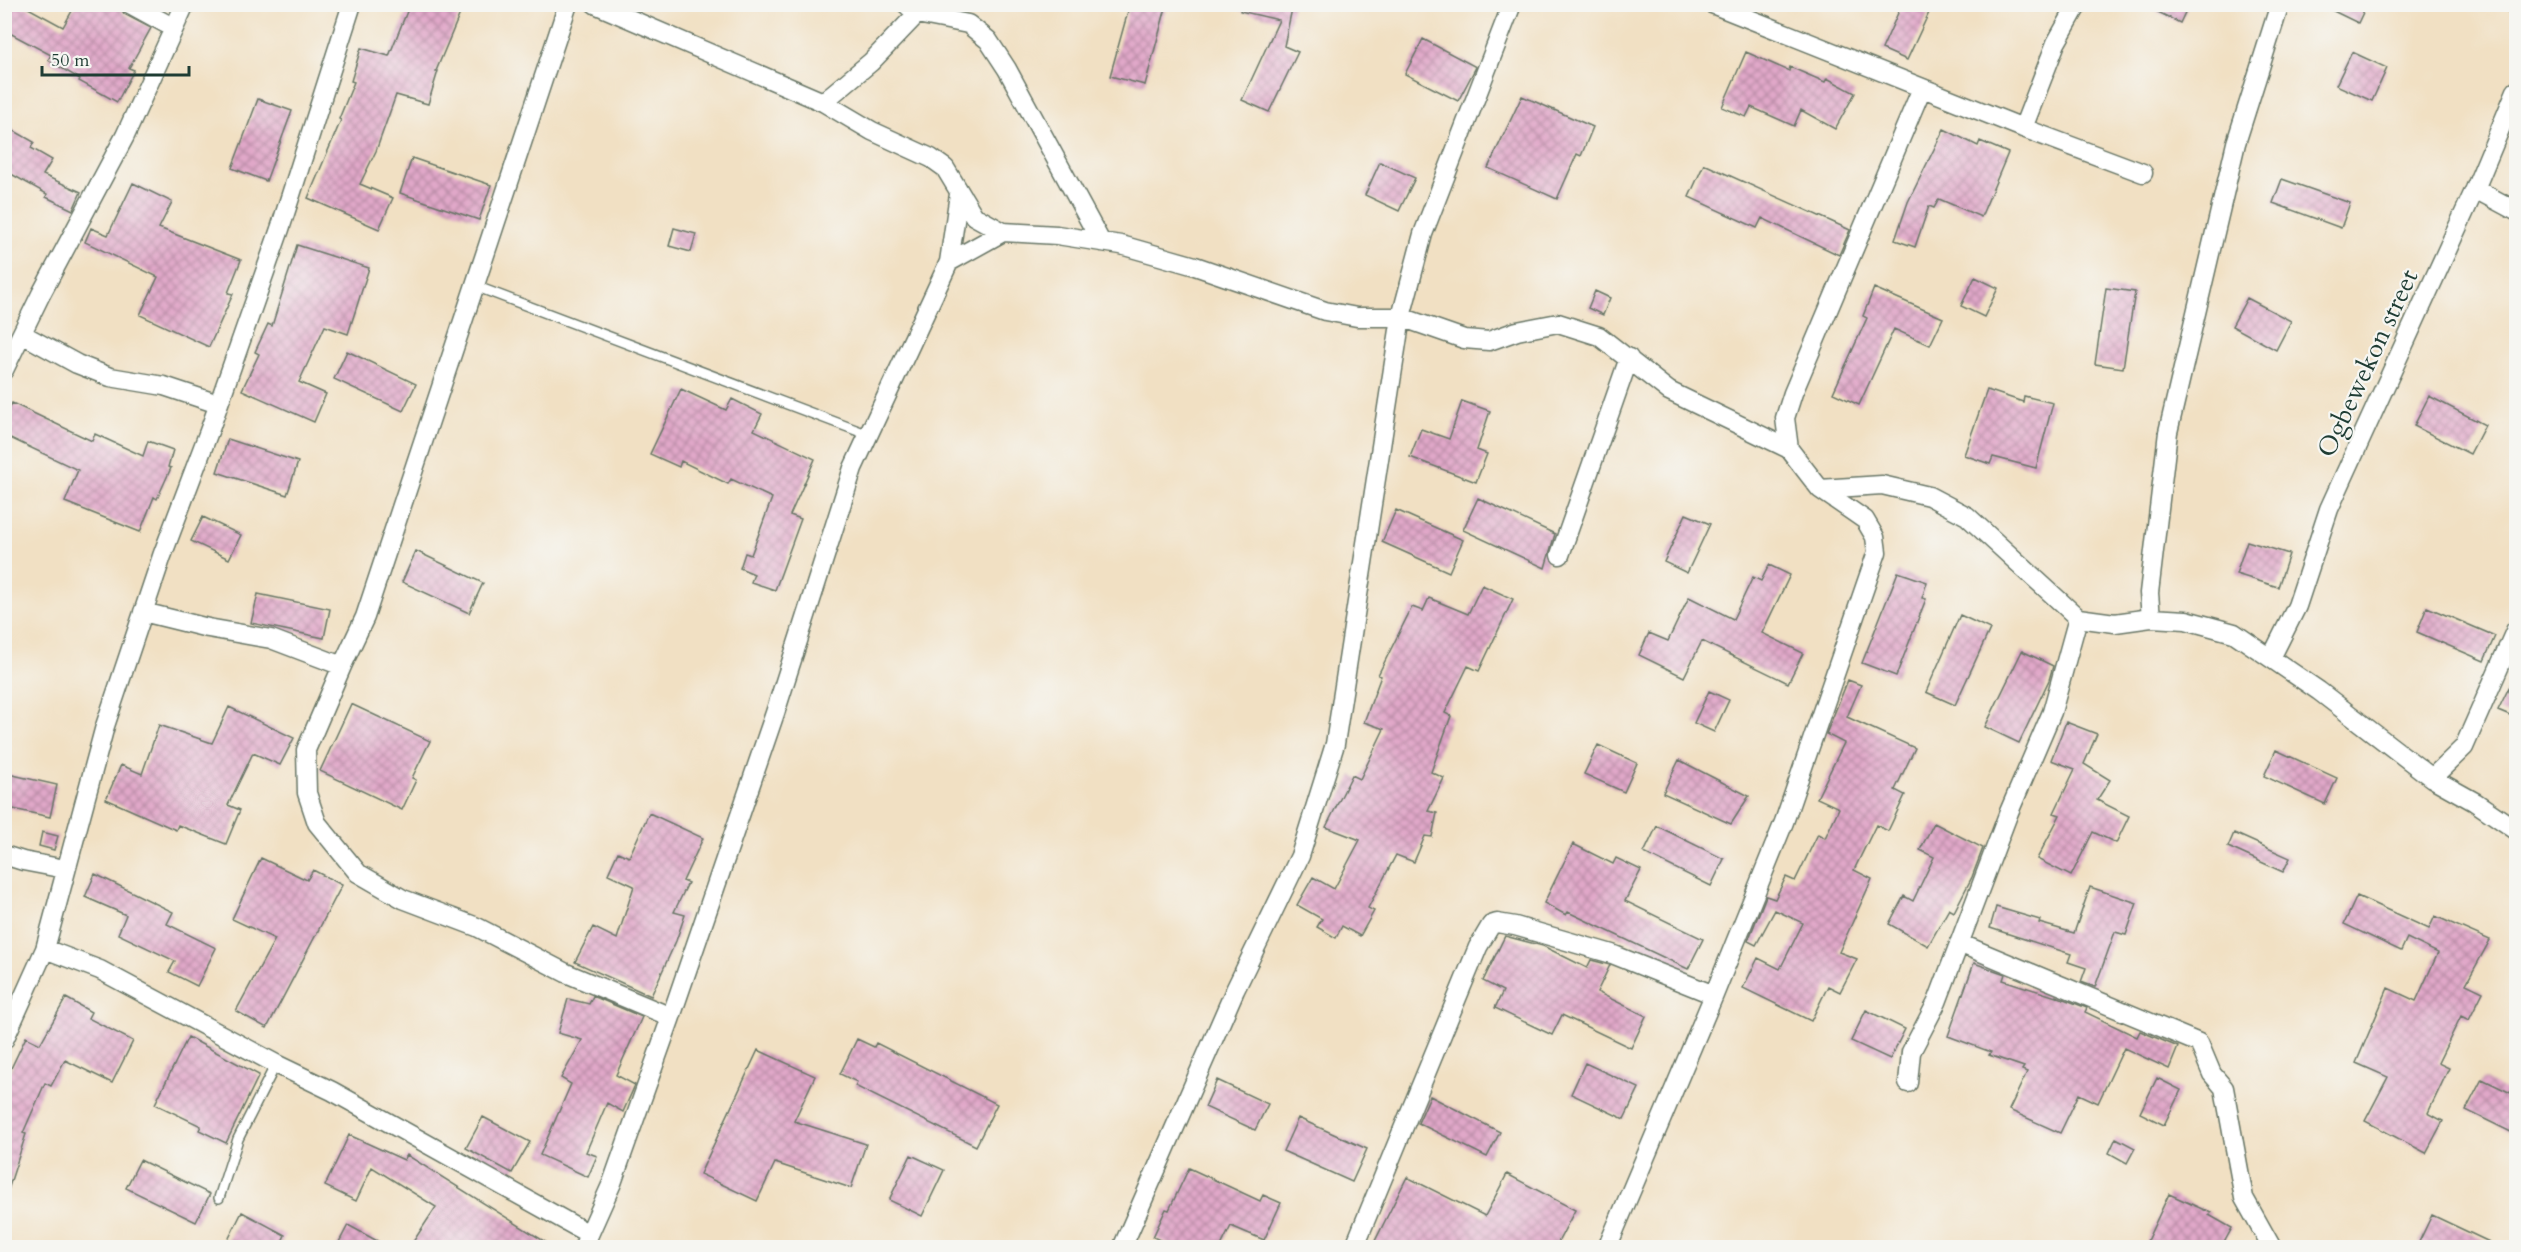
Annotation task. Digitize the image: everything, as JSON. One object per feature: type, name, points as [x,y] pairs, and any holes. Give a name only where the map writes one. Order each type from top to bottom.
[{"type":"street","points":[[130,4],[174,28]]},
{"type":"street","points":[[4,370],[125,136],[185,4]]},
{"type":"street","points":[[4,1040],[45,949],[105,726],[143,612],[280,229],[352,4]]},
{"type":"street","points":[[568,4],[365,618],[306,750],[307,793],[316,823],[358,873],[403,899],[477,927],[566,973],[671,1017]]},
{"type":"street","points":[[595,4],[823,102],[872,130],[931,158],[945,168],[974,216],[1003,232],[1057,235],[1101,242],[1195,266],[1325,311],[1357,317],[1401,317],[1464,339],[1489,341],[1517,331],[1558,323],[1599,336],[1669,391],[1789,449],[1820,489],[1865,520],[1875,537],[1877,552],[1784,822],[1607,1248]]},
{"type":"street","points":[[1122,1248],[1235,990],[1300,856],[1331,755],[1352,637],[1401,317],[1423,234],[1512,4]]},
{"type":"street","points":[[1712,4],[2143,174]]},
{"type":"street","points":[[2023,128],[2056,43],[2078,4]]},
{"type":"street","points":[[2151,618],[2149,592],[2168,432],[2236,143],[2280,4]]},
{"type":"street","points":[[2512,4],[2517,6]]},
{"type":"street","points":[[823,102],[871,62],[912,9],[968,24],[987,40],[1007,69],[1101,242]]},
{"type":"street","points":[[1789,449],[1785,418],[1793,393],[1922,88]]},
{"type":"street","name":"Ogbewekon street","points":[[2271,658],[2297,606],[2329,509],[2475,189],[2517,91]]},
{"type":"street","points":[[2475,189],[2517,211]]},
{"type":"street","points":[[45,949],[100,970],[276,1064],[332,1091],[586,1240],[612,1184],[671,1017],[775,713],[853,468],[949,262],[959,194]]},
{"type":"street","points":[[949,262],[1003,232]]},
{"type":"street","points":[[22,334],[77,364],[110,377],[140,384],[164,386],[219,404]]},
{"type":"street","points":[[1560,555],[1629,358]]},
{"type":"street","points":[[1820,489],[1882,485],[1929,496],[1967,516],[2078,618],[2115,623],[2151,618],[2186,620],[2234,633],[2319,691],[2432,778],[2475,802],[2517,830]]},
{"type":"street","points":[[143,612],[208,628],[271,639],[342,666]]},
{"type":"street","points":[[1908,1083],[1911,1052],[1937,1002],[2009,812],[2052,712],[2078,618]]},
{"type":"street","points":[[2432,778],[2464,747],[2517,629]]},
{"type":"street","points":[[4,855],[65,869]]},
{"type":"street","points":[[1354,1248],[1478,947],[1491,925],[1497,923],[1515,926],[1612,954],[1714,995]]},
{"type":"street","points":[[1959,943],[2199,1043],[2212,1074],[2224,1088],[2244,1198],[2272,1248]]},
{"type":"lane","points":[[475,286],[869,435]]},
{"type":"lane","points":[[219,1198],[238,1139],[276,1064]]},
{"type":"building","points":[[4,4],[21,4],[63,27],[76,4],[119,4],[124,14],[151,28],[129,68],[134,70],[117,102],[79,81],[80,79],[48,60],[51,55],[4,30]]},
{"type":"building","points":[[410,4],[464,4],[436,71],[438,71],[428,104],[396,95],[376,151],[360,184],[393,198],[379,229],[308,198],[341,120],[339,119],[354,82],[351,81],[361,48],[389,56]]},
{"type":"building","points":[[1130,4],[1167,4],[1145,85],[1110,76]]},
{"type":"building","points":[[1241,4],[1293,4],[1284,46],[1298,52],[1269,112],[1242,100],[1279,20],[1240,11]]},
{"type":"building","points":[[1902,4],[1933,4],[1907,60],[1882,49]]},
{"type":"building","points":[[2142,4],[2189,4],[2180,23]]},
{"type":"building","points":[[2319,4],[2367,4],[2358,23]]},
{"type":"building","points":[[1423,39],[1476,67],[1458,101],[1405,74]]},
{"type":"building","points":[[1746,52],[1789,71],[1790,67],[1825,82],[1827,78],[1855,93],[1835,129],[1801,110],[1794,126],[1751,107],[1746,117],[1722,107]]},
{"type":"building","points":[[2352,52],[2387,68],[2372,101],[2336,85]]},
{"type":"building","points":[[1522,96],[1593,127],[1581,156],[1577,154],[1557,199],[1488,168]]},
{"type":"building","points":[[258,99],[292,111],[266,181],[232,168]]},
{"type":"building","points":[[4,125],[34,142],[31,148],[52,160],[43,175],[81,192],[73,210],[46,197],[47,194],[4,170]]},
{"type":"building","points":[[1944,129],[1978,146],[1980,141],[2008,153],[1981,217],[1939,199],[1934,208],[1929,206],[1915,247],[1895,240],[1908,202]]},
{"type":"building","points":[[412,158],[491,185],[479,220],[400,193]]},
{"type":"building","points":[[1380,162],[1415,178],[1399,211],[1365,195]]},
{"type":"building","points":[[1704,164],[1850,230],[1839,255],[1762,218],[1757,228],[1689,197]]},
{"type":"building","points":[[2282,179],[2350,203],[2341,228],[2273,203]]},
{"type":"building","points":[[133,183],[172,202],[159,228],[241,260],[228,293],[233,294],[209,347],[140,315],[158,277],[85,242],[91,228],[108,235]]},
{"type":"building","points":[[674,228],[696,234],[691,252],[669,246]]},
{"type":"building","points":[[297,245],[369,268],[348,334],[325,326],[299,382],[326,394],[314,422],[242,390],[259,354],[255,352],[268,324],[272,326]]},
{"type":"building","points":[[1975,277],[1998,288],[1984,317],[1961,306]]},
{"type":"building","points":[[1874,288],[1943,318],[1930,345],[1894,329],[1859,405],[1833,393],[1867,318],[1863,316]]},
{"type":"building","points":[[2106,288],[2135,292],[2123,368],[2095,364]]},
{"type":"building","points":[[1595,291],[1610,298],[1603,315],[1588,308]]},
{"type":"building","points":[[2247,298],[2291,321],[2276,350],[2232,326]]},
{"type":"building","points":[[347,351],[416,384],[403,411],[334,379]]},
{"type":"building","points":[[681,389],[726,410],[732,399],[762,414],[754,430],[815,459],[790,515],[801,519],[775,590],[751,582],[754,574],[740,568],[745,553],[751,555],[772,498],[731,479],[728,484],[681,461],[679,467],[650,454]]},
{"type":"building","points":[[1987,390],[2023,402],[2024,396],[2053,403],[2036,468],[1993,457],[1990,464],[1964,455]]},
{"type":"building","points":[[2429,396],[2485,425],[2470,454],[2414,426]]},
{"type":"building","points":[[1462,401],[1490,411],[1477,450],[1487,454],[1476,482],[1410,457],[1421,429],[1449,439]]},
{"type":"building","points":[[12,403],[92,441],[95,434],[143,456],[148,441],[173,450],[168,467],[171,468],[157,499],[154,497],[140,532],[65,502],[78,470],[4,435],[4,418]]},
{"type":"building","points":[[228,439],[298,462],[287,495],[217,472]]},
{"type":"building","points":[[1478,498],[1555,534],[1545,568],[1463,530]]},
{"type":"building","points":[[1396,510],[1463,540],[1449,572],[1382,542]]},
{"type":"building","points":[[1686,514],[1710,524],[1687,573],[1664,562]]},
{"type":"building","points":[[203,517],[241,535],[229,559],[191,541]]},
{"type":"building","points":[[2247,541],[2289,554],[2278,587],[2236,574]]},
{"type":"building","points":[[416,551],[483,583],[469,613],[402,582]]},
{"type":"building","points":[[1769,565],[1790,575],[1762,633],[1803,653],[1788,683],[1702,641],[1684,677],[1639,655],[1649,633],[1668,641],[1689,597],[1733,619],[1753,577],[1761,581]]},
{"type":"building","points":[[1898,572],[1927,582],[1922,598],[1926,599],[1896,676],[1862,663]]},
{"type":"building","points":[[1482,585],[1513,599],[1479,671],[1468,666],[1445,713],[1451,716],[1431,772],[1444,778],[1428,811],[1437,813],[1432,837],[1425,836],[1414,862],[1396,855],[1368,908],[1374,911],[1360,936],[1342,926],[1336,938],[1317,927],[1322,919],[1297,905],[1313,877],[1334,889],[1360,840],[1326,827],[1352,775],[1360,779],[1384,729],[1364,722],[1381,676],[1378,675],[1412,607],[1423,611],[1429,598],[1468,614]]},
{"type":"building","points":[[258,594],[330,609],[324,638],[251,623]]},
{"type":"building","points":[[2427,607],[2495,636],[2484,661],[2417,632]]},
{"type":"building","points":[[1960,615],[1990,629],[1955,705],[1926,692]]},
{"type":"building","points":[[2022,651],[2053,666],[2049,680],[2019,743],[1985,727]]},
{"type":"building","points":[[2517,671],[2517,718],[2498,710]]},
{"type":"building","points":[[1848,680],[1861,685],[1847,717],[1915,748],[1895,790],[1905,795],[1888,831],[1876,825],[1854,870],[1872,879],[1839,952],[1857,959],[1840,992],[1828,986],[1811,1021],[1743,988],[1758,958],[1780,969],[1803,923],[1775,910],[1756,945],[1748,941],[1766,896],[1775,899],[1786,877],[1795,881],[1818,834],[1825,838],[1839,808],[1817,798],[1844,743],[1826,734]]},
{"type":"building","points":[[1709,691],[1729,700],[1714,732],[1694,723]]},
{"type":"building","points":[[351,704],[430,741],[412,778],[416,780],[402,810],[320,771]]},
{"type":"building","points":[[229,707],[294,738],[280,765],[253,753],[228,805],[240,810],[226,844],[178,825],[176,830],[106,799],[121,765],[142,774],[159,725],[212,743]]},
{"type":"building","points":[[2066,722],[2097,734],[2084,764],[2110,780],[2097,800],[2129,816],[2116,843],[2093,832],[2071,876],[2037,859],[2060,815],[2054,813],[2075,769],[2051,760]]},
{"type":"building","points":[[1598,745],[1637,763],[1624,792],[1584,774]]},
{"type":"building","points":[[2276,750],[2337,778],[2325,804],[2264,776]]},
{"type":"building","points":[[1679,760],[1749,796],[1731,824],[1663,793]]},
{"type":"building","points":[[4,773],[57,785],[50,817],[4,807]]},
{"type":"building","points":[[649,813],[703,838],[683,881],[688,883],[674,912],[685,915],[651,996],[575,962],[593,927],[617,939],[634,886],[608,874],[618,852],[629,857]]},
{"type":"building","points":[[1934,823],[1983,848],[1972,877],[1954,912],[1949,909],[1928,946],[1889,924],[1904,896],[1913,901],[1934,857],[1920,850]]},
{"type":"building","points":[[1657,826],[1724,859],[1711,886],[1644,853]]},
{"type":"building","points":[[42,832],[58,836],[54,850],[39,846]]},
{"type":"building","points":[[2234,833],[2290,858],[2283,872],[2228,847]]},
{"type":"building","points":[[1573,844],[1613,864],[1616,858],[1641,870],[1625,901],[1703,939],[1688,969],[1568,912],[1566,915],[1544,903]]},
{"type":"building","points":[[261,858],[307,880],[313,870],[342,885],[267,1028],[236,1011],[275,939],[232,919]]},
{"type":"building","points":[[95,874],[173,912],[167,924],[216,948],[197,986],[169,972],[175,961],[118,934],[126,915],[85,897]]},
{"type":"building","points":[[2090,887],[2137,903],[2126,935],[2115,932],[2095,987],[2081,982],[2086,968],[2068,962],[2071,954],[1990,928],[1996,907],[2074,933]]},
{"type":"building","points":[[2357,896],[2429,929],[2435,916],[2490,940],[2466,984],[2483,992],[2469,1020],[2461,1016],[2438,1063],[2449,1068],[2428,1113],[2443,1121],[2426,1153],[2365,1121],[2388,1077],[2356,1063],[2388,988],[2416,1001],[2438,953],[2407,938],[2401,951],[2344,924]]},
{"type":"building","points":[[1505,936],[1543,946],[1587,968],[1591,960],[1610,965],[1597,992],[1646,1016],[1631,1048],[1562,1015],[1552,1035],[1495,1008],[1503,991],[1483,981]]},
{"type":"building","points":[[1974,963],[2005,974],[2003,980],[2087,1008],[2085,1012],[2137,1037],[2140,1031],[2178,1047],[2169,1069],[2124,1048],[2098,1103],[2079,1094],[2060,1133],[2009,1110],[2027,1072],[2022,1070],[2024,1067],[1989,1055],[1991,1052],[1948,1036]]},
{"type":"building","points":[[593,996],[642,1017],[616,1075],[635,1085],[623,1112],[607,1103],[586,1152],[597,1156],[588,1177],[540,1155],[571,1084],[561,1078],[582,1040],[558,1033],[568,999],[589,1004]]},
{"type":"building","points":[[66,998],[91,1012],[88,1018],[133,1041],[112,1083],[65,1060],[51,1086],[45,1083],[23,1133],[26,1134],[8,1190],[4,1190],[4,1083],[26,1037],[40,1044]]},
{"type":"building","points":[[1866,1010],[1905,1029],[1890,1059],[1851,1041]]},
{"type":"building","points":[[188,1037],[259,1075],[226,1143],[199,1130],[201,1126],[155,1104]]},
{"type":"building","points":[[857,1039],[874,1047],[876,1043],[997,1104],[976,1146],[855,1086],[857,1082],[840,1074]]},
{"type":"building","points":[[758,1050],[815,1076],[794,1121],[866,1144],[851,1188],[775,1163],[757,1201],[700,1174]]},
{"type":"building","points":[[1585,1063],[1639,1088],[1624,1119],[1571,1094]]},
{"type":"building","points":[[2157,1078],[2181,1090],[2164,1125],[2140,1113]]},
{"type":"building","points":[[2482,1079],[2517,1096],[2517,1135],[2466,1110]]},
{"type":"building","points":[[1217,1080],[1268,1104],[1255,1130],[1205,1107]]},
{"type":"building","points":[[1430,1096],[1500,1132],[1487,1157],[1418,1123]]},
{"type":"building","points":[[483,1117],[530,1142],[512,1173],[466,1148]]},
{"type":"building","points":[[1298,1118],[1367,1149],[1352,1182],[1283,1151]]},
{"type":"building","points":[[349,1135],[404,1160],[407,1155],[555,1248],[409,1248],[436,1207],[372,1167],[356,1201],[325,1186]]},
{"type":"building","points":[[2116,1138],[2135,1148],[2127,1163],[2109,1153]]},
{"type":"building","points":[[911,1155],[944,1170],[922,1216],[889,1200]]},
{"type":"building","points":[[140,1160],[210,1194],[196,1222],[126,1188]]},
{"type":"building","points":[[1189,1168],[1260,1201],[1263,1195],[1281,1203],[1264,1240],[1231,1226],[1220,1248],[1177,1248],[1153,1237]]},
{"type":"building","points":[[1507,1174],[1575,1210],[1555,1248],[1383,1248],[1374,1243],[1407,1177],[1485,1216]]},
{"type":"building","points":[[2169,1194],[2211,1213],[2209,1215],[2232,1228],[2221,1248],[2155,1248],[2146,1243]]},
{"type":"building","points":[[242,1212],[285,1235],[279,1248],[224,1248]]},
{"type":"building","points":[[2432,1215],[2502,1248],[2430,1248],[2419,1242]]},
{"type":"building","points":[[348,1225],[390,1248],[336,1248]]}]
